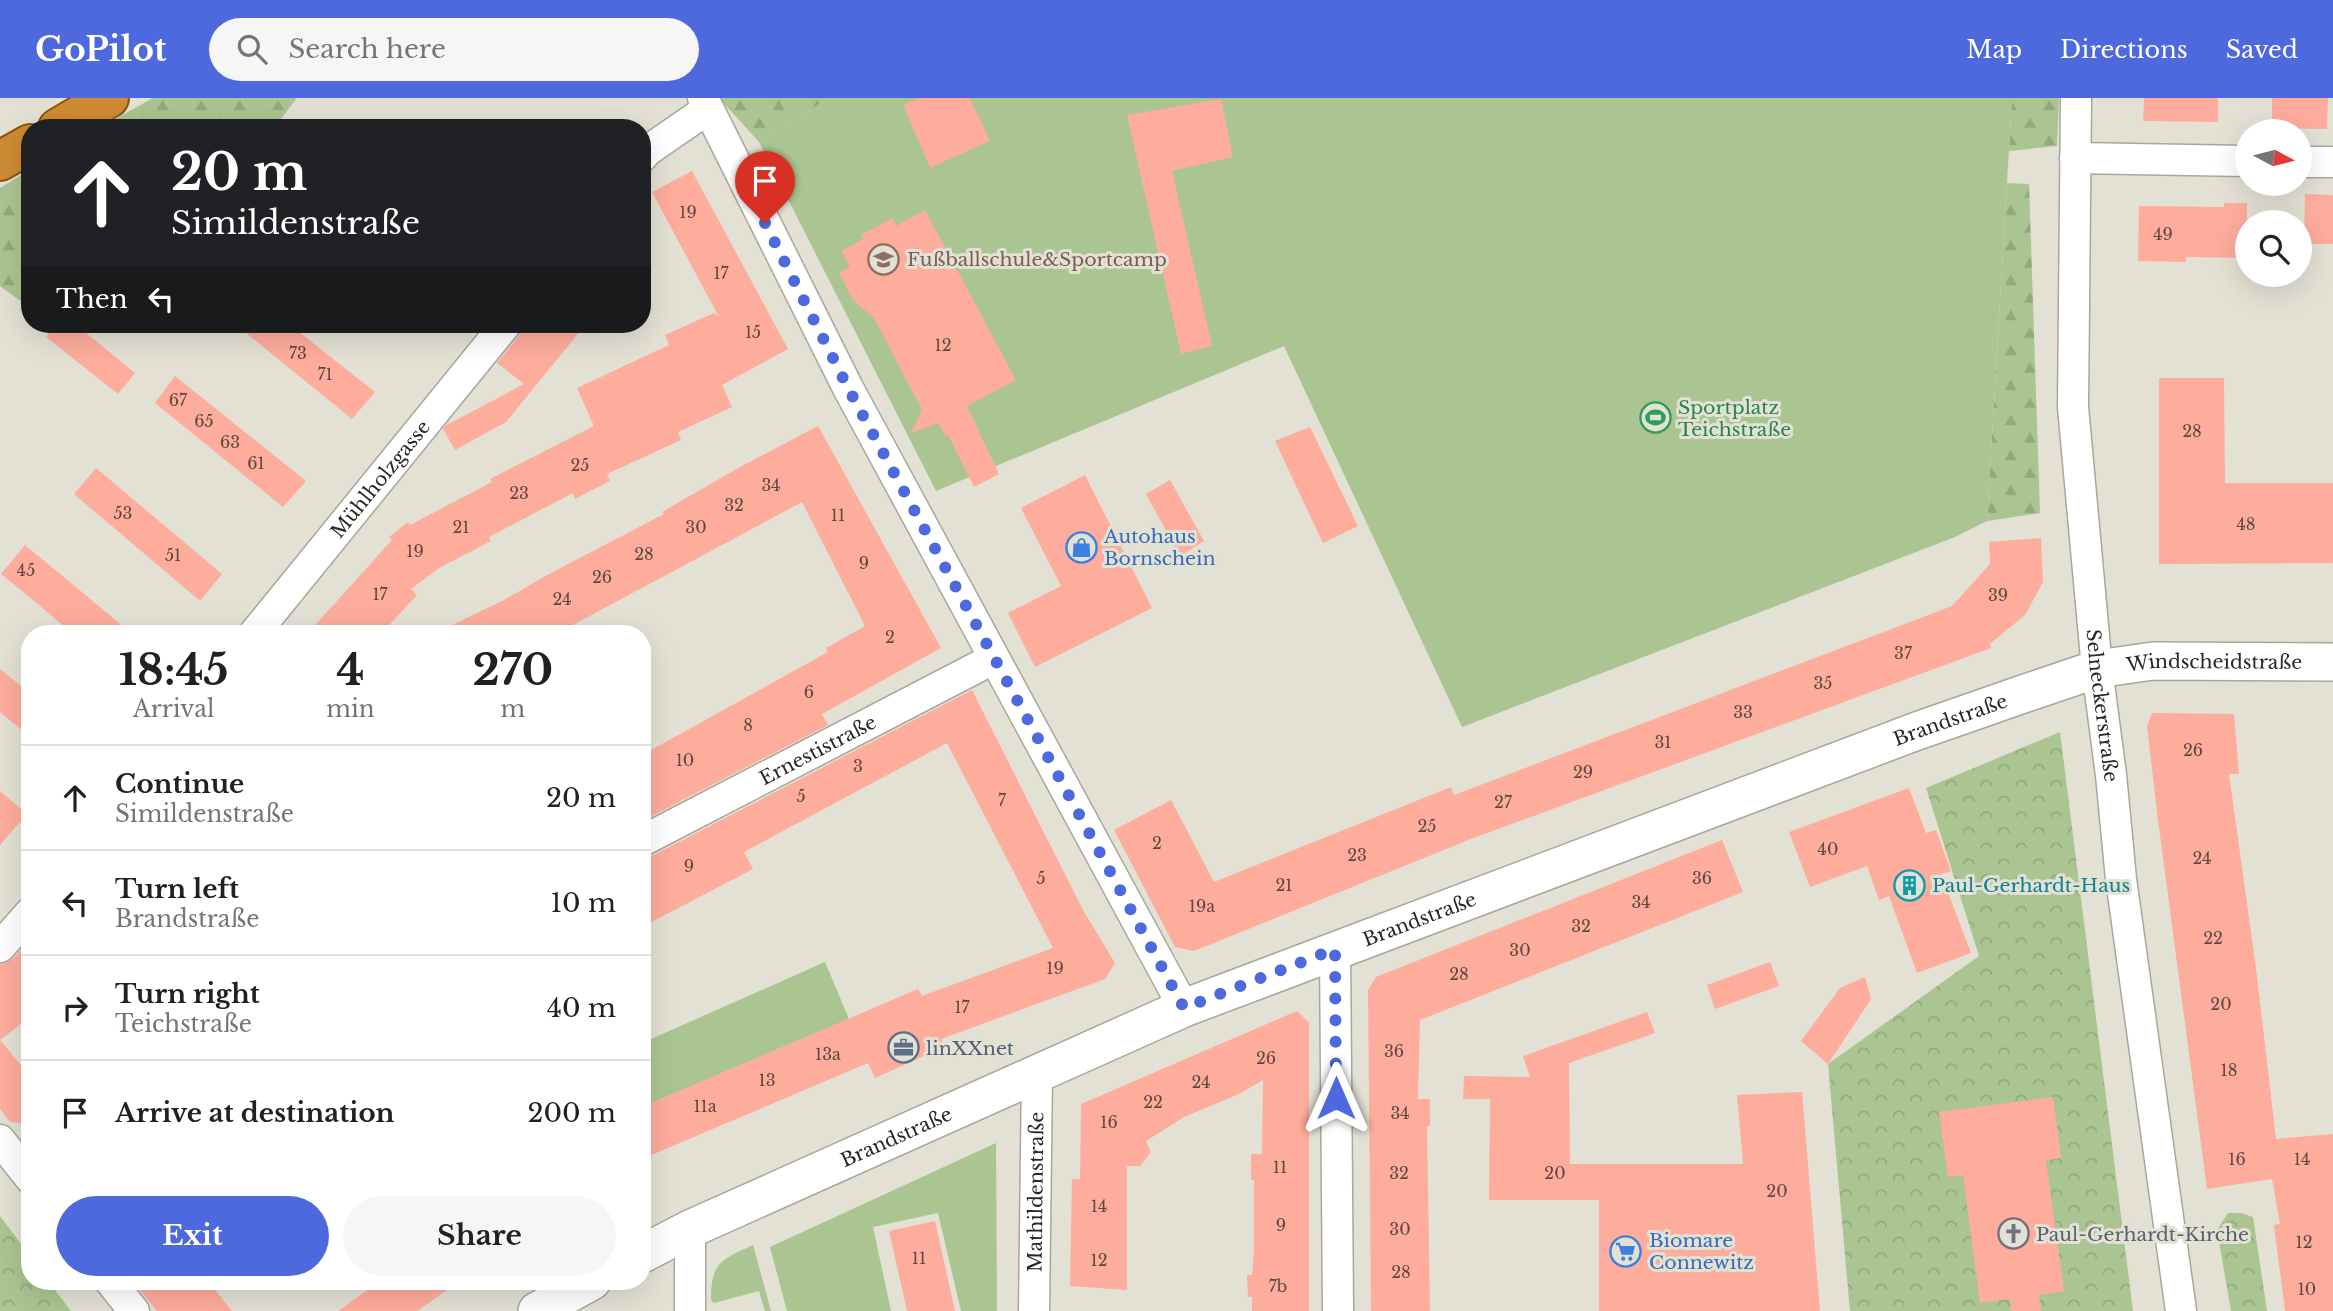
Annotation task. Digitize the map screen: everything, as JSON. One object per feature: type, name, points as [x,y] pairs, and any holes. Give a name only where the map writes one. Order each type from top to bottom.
[{"type":"highway","points":[[74,119],[110,98]]},
{"type":"highway","points":[[0,162],[21,149]]},
{"type":"street","name":"Selneckerstraße","points":[[2076,98],[2073,407],[2097,669],[2121,879],[2181,1311]]},
{"type":"street","points":[[651,148],[705,103],[848,388],[1184,1008]]},
{"type":"street","points":[[2075,158],[2235,161]]},
{"type":"street","points":[[2312,162],[2333,162]]},
{"type":"street","name":"Mühlholzgasse","points":[[261,625],[499,333]]},
{"type":"street","name":"Ernestistraße","points":[[651,836],[993,659]]},
{"type":"street","name":"Windscheidstraße","points":[[2097,669],[2153,661],[2333,662]]},
{"type":"street","name":"Brandstraße","points":[[651,1249],[690,1229],[1184,1008],[1917,731],[2097,669]]},
{"type":"street","points":[[0,947],[21,923]]},
{"type":"street","points":[[1335,949],[1338,1311]]},
{"type":"street","name":"Mathildenstraße","points":[[1034,1311],[1037,1073]]},
{"type":"street","points":[[0,1140],[21,1167]]},
{"type":"street","points":[[690,1229],[690,1311]]},
{"type":"street","points":[[117,1290],[134,1311]]},
{"type":"street","points":[[537,1311],[576,1290]]},
{"type":"green space","points":[[153,98],[297,98],[281,119],[115,119]]},
{"type":"green space","points":[[719,98],[829,98],[759,142]]},
{"type":"green space","name":"Sportplatz Teichstraße","points":[[829,98],[2012,98],[1987,521],[1955,537],[1462,727],[1284,346],[936,491],[759,142]]},
{"type":"green space","points":[[2012,98],[2059,98],[2057,146],[2009,151]]},
{"type":"green space","points":[[21,175],[21,301],[0,286],[0,188]]},
{"type":"green space","points":[[2007,183],[2029,184],[2040,513],[1987,521]]},
{"type":"green space","points":[[2060,732],[2133,1311],[1850,1311],[1828,1064],[1979,956],[1926,788]]},
{"type":"green space","points":[[825,962],[849,1019],[651,1103],[651,1039]]},
{"type":"green space","points":[[996,1143],[997,1311],[961,1311],[938,1213],[873,1227],[891,1311],[787,1311],[770,1247]]},
{"type":"green space","points":[[2228,1213],[2253,1217],[2267,1311],[2231,1311],[2217,1230]]},
{"type":"green space","points":[[0,1216],[21,1244],[21,1290],[55,1290],[71,1311],[0,1311]]},
{"type":"green space","points":[[753,1245],[771,1311],[765,1311],[759,1291],[714,1303],[711,1300],[711,1287],[720,1264]]},
{"type":"building","points":[[919,98],[970,98],[990,141],[930,168],[903,105]]},
{"type":"building","points":[[2144,98],[2218,98],[2218,122],[2143,121]]},
{"type":"building","points":[[2272,98],[2328,98],[2327,129],[2312,129],[2312,119],[2272,119]]},
{"type":"building","points":[[1221,99],[1233,157],[1172,171],[1212,346],[1181,354],[1127,115]]},
{"type":"building","points":[[692,171],[788,349],[722,385],[732,407],[678,432],[681,440],[607,474],[610,481],[575,499],[573,493],[489,537],[491,541],[439,568],[411,589],[417,595],[389,625],[315,625],[392,540],[389,537],[408,522],[410,525],[492,482],[490,479],[594,426],[577,388],[669,345],[665,335],[714,313],[719,317],[652,192]]},
{"type":"building","points":[[2333,195],[2333,244],[2312,244],[2312,210],[2305,210],[2305,196]]},
{"type":"building","points":[[2224,203],[2247,203],[2247,210],[2235,210],[2235,258],[2186,257],[2186,262],[2138,261],[2139,206],[2224,207]]},
{"type":"building","points":[[925,210],[1016,380],[967,406],[999,474],[974,487],[948,435],[946,437],[938,423],[911,433],[922,410],[874,318],[853,300],[839,273],[850,267],[841,251],[863,239],[861,235],[893,218],[896,226]]},
{"type":"building","points":[[49,333],[86,333],[135,373],[118,394],[46,337]]},
{"type":"building","points":[[246,333],[300,333],[375,392],[352,419]]},
{"type":"building","points":[[521,333],[579,333],[506,422],[455,450],[443,429],[445,426],[524,384],[497,363]]},
{"type":"building","points":[[175,376],[306,481],[283,507],[155,403]]},
{"type":"building","points":[[2159,378],[2224,378],[2225,483],[2333,483],[2333,563],[2159,564]]},
{"type":"building","points":[[818,426],[941,648],[822,714],[828,725],[651,816],[651,750],[828,652],[826,648],[865,626],[802,502],[573,625],[453,625],[664,514],[662,512]]},
{"type":"building","points":[[1310,427],[1358,526],[1323,543],[1275,441]]},
{"type":"building","points":[[96,468],[222,574],[200,601],[74,494]]},
{"type":"building","name":"Autohaus Bornschein","points":[[1085,475],[1152,608],[1035,667],[1008,613],[1061,586],[1021,508]]},
{"type":"building","points":[[1170,480],[1204,541],[1180,556],[1146,494]]},
{"type":"building","points":[[2041,538],[2043,582],[2025,615],[1990,644],[1991,648],[1471,839],[1194,951],[1175,947],[1114,830],[1171,800],[1214,882],[1451,787],[1454,795],[1952,606],[1990,564],[1989,542]]},
{"type":"building","points":[[25,545],[121,625],[62,625],[1,574]]},
{"type":"building","points":[[0,669],[21,686],[21,730],[0,712]]},
{"type":"building","points":[[972,690],[1083,910],[1115,963],[1105,979],[941,1039],[944,1047],[875,1078],[868,1063],[651,1155],[651,1103],[918,989],[922,996],[1053,948],[947,743],[744,852],[753,869],[651,922],[651,856]]},
{"type":"building","points":[[2152,713],[2234,714],[2239,774],[2229,774],[2276,1139],[2333,1134],[2333,1311],[2285,1311],[2274,1225],[2280,1224],[2272,1179],[2207,1189],[2147,726]]},
{"type":"building","name":"Paul-Gerhardt-Haus","points":[[1909,788],[1926,833],[1936,830],[1951,871],[1941,874],[1971,953],[1917,973],[1889,896],[1879,900],[1867,866],[1810,887],[1789,832]]},
{"type":"building","points":[[0,791],[21,809],[21,821],[0,845]]},
{"type":"building","points":[[1722,840],[1743,892],[1420,1020],[1418,1099],[1430,1099],[1430,1126],[1427,1126],[1430,1311],[1371,1311],[1368,990],[1376,977]]},
{"type":"building","points":[[21,950],[21,1024],[0,1040],[0,964],[13,959]]},
{"type":"building","points":[[1770,962],[1779,986],[1715,1009],[1707,985]]},
{"type":"building","points":[[1865,977],[1871,999],[1828,1064],[1801,1041],[1840,988]]},
{"type":"building","points":[[1297,1011],[1309,1023],[1309,1311],[1252,1311],[1252,1297],[1248,1297],[1247,1275],[1252,1275],[1254,1251],[1254,1180],[1251,1180],[1251,1154],[1262,1154],[1263,1080],[1239,1094],[1184,1117],[1146,1141],[1151,1152],[1140,1166],[1127,1166],[1127,1290],[1070,1286],[1072,1179],[1080,1179],[1081,1104]]},
{"type":"building","points":[[1647,1012],[1655,1033],[1569,1063],[1570,1164],[1743,1164],[1737,1095],[1802,1092],[1820,1311],[1599,1311],[1599,1200],[1489,1200],[1490,1099],[1463,1099],[1464,1076],[1530,1077],[1523,1056]]},
{"type":"building","points":[[0,1040],[21,1065],[21,1123],[10,1122],[0,1109]]},
{"type":"building","name":"Paul-Gerhardt-Kirche","points":[[2053,1097],[2061,1158],[2046,1160],[2064,1291],[2039,1295],[2041,1311],[2011,1311],[2010,1299],[1980,1303],[1963,1175],[1948,1177],[1939,1112]]},
{"type":"building","points":[[935,1221],[955,1311],[907,1311],[889,1231]]},
{"type":"building","points":[[140,1290],[215,1290],[232,1311],[157,1311]]},
{"type":"building","points":[[367,1290],[447,1290],[417,1311],[338,1311]]},
{"type":"place","name":"Fußballschule&Sportcamp","points":[[884,259]]},
{"type":"place","name":"Sportplatz Teichstraße","points":[[1655,418]]},
{"type":"place","name":"Autohaus Bornschein","points":[[1081,547]]},
{"type":"place","name":"Paul-Gerhardt-Haus","points":[[1909,885]]},
{"type":"place","name":"linXXnet","points":[[903,1048]]},
{"type":"place","name":"Paul-Gerhardt-Kirche","points":[[2013,1234]]},
{"type":"place","name":"Biomare Connewitz","points":[[1626,1251]]},
{"type":"route","points":[[765,223],[848,388],[1184,1008],[1335,949],[1336,1098]]}]
